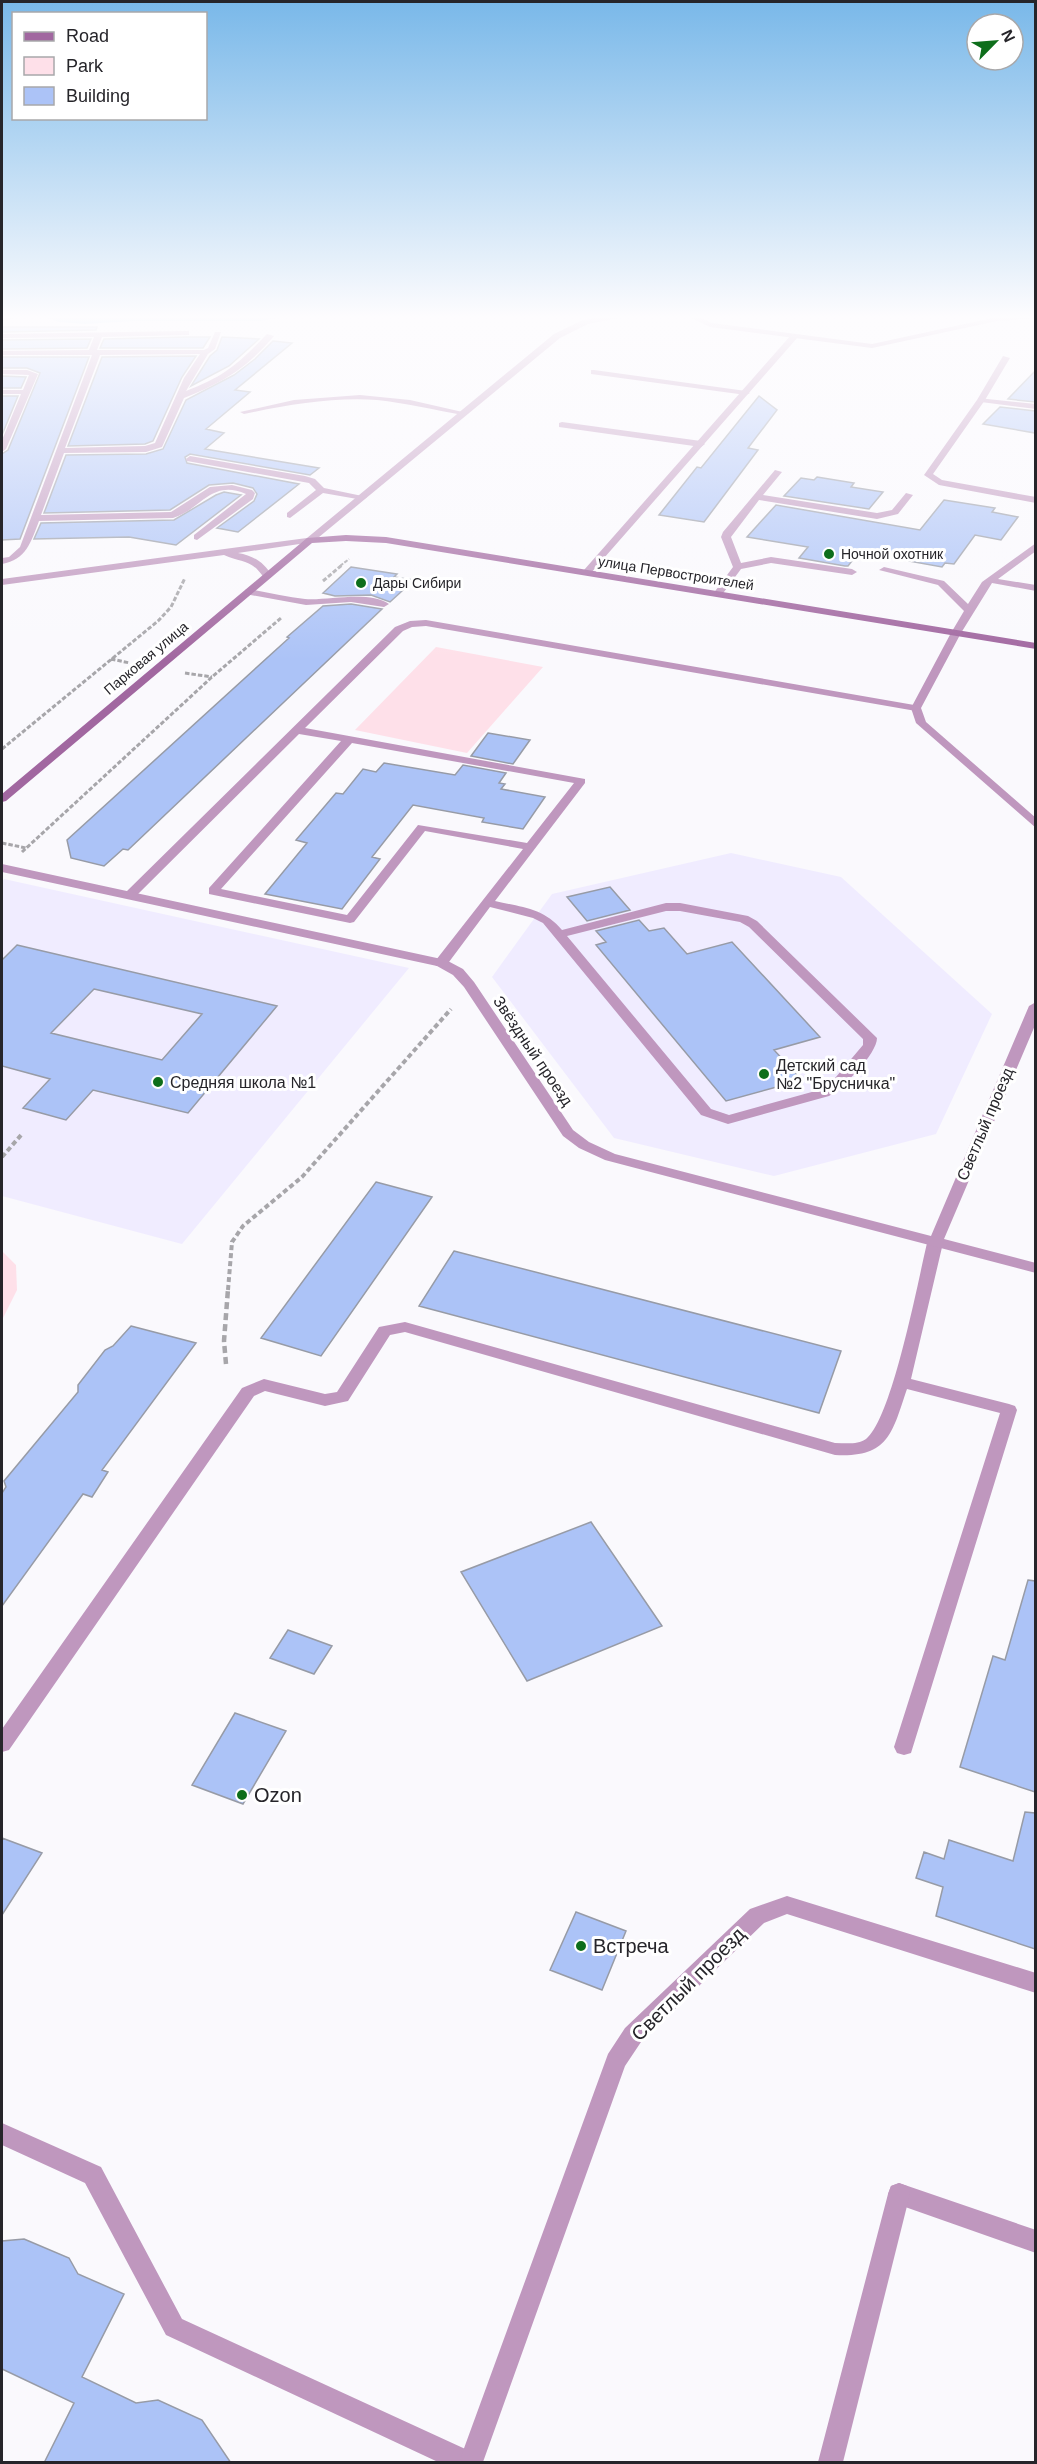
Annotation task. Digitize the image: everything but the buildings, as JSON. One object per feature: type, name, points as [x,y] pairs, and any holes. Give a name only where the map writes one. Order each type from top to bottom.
[{"type":"street","points":[[2,561],[21,554],[68,430]]},
{"type":"street","points":[[60,451],[154,447],[159,445],[166,430]]},
{"type":"street","points":[[2,582],[205,552],[310,540],[443,430]]},
{"type":"street","points":[[598,430],[701,444]]},
{"type":"street","points":[[586,572],[713,430]]},
{"type":"street","points":[[960,430],[928,475],[939,482],[1035,500]]},
{"type":"street","points":[[2,449],[5,431]]},
{"type":"street","points":[[190,459],[305,479],[312,481],[321,490],[363,497]]},
{"type":"street","points":[[738,567],[726,537],[778,472]]},
{"type":"street","points":[[36,518],[173,515],[181,512],[213,487],[230,487],[251,493],[250,497],[197,537]]},
{"type":"street","points":[[290,514],[321,490]]},
{"type":"street","points":[[757,497],[877,516],[895,512],[909,495]]},
{"type":"street","name":"улица Первостроителей","points":[[310,540],[346,538],[386,540],[1035,646]]},
{"type":"street","name":"Парковая улица","points":[[2,799],[310,540]]},
{"type":"street","points":[[1035,546],[990,580],[969,610],[916,708],[921,723],[927,730],[1035,825]]},
{"type":"street","points":[[205,552],[244,556],[256,561],[267,576]]},
{"type":"street","points":[[717,594],[738,567],[771,560],[852,572]]},
{"type":"street","points":[[884,570],[929,578],[941,583],[969,610]]},
{"type":"street","points":[[990,580],[1035,588]]},
{"type":"street","points":[[248,592],[322,603],[351,599],[384,604]]},
{"type":"street","points":[[131,894],[399,629],[410,624],[426,623],[916,708]]},
{"type":"street","points":[[297,729],[580,781],[441,963]]},
{"type":"street","points":[[349,739],[213,891],[350,919],[422,827],[531,847]]},
{"type":"street","name":"Звёздный проезд","points":[[2,868],[131,894],[441,963],[458,972],[469,985],[568,1133],[584,1145],[610,1157],[1035,1268]]},
{"type":"street","points":[[487,903],[537,915],[547,920],[706,1112],[717,1117],[728,1120],[825,1093],[835,1087],[870,1046],[870,1038],[753,924],[744,919],[680,907],[666,907],[559,934]]},
{"type":"street","name":"Светлый проезд","points":[[2,1744],[248,1392],[264,1385],[325,1400],[342,1397],[385,1331],[405,1327],[835,1449],[856,1450],[871,1444],[884,1431],[902,1382],[935,1243],[1035,1006]]},
{"type":"street","points":[[902,1382],[1009,1410],[904,1747]]},
{"type":"street","name":"Светлый проезд","points":[[471,2463],[616,2061],[633,2035],[757,1916],[787,1905],[1035,1983]]},
{"type":"street","points":[[2,2134],[93,2175],[174,2327],[465,2463]]},
{"type":"street","points":[[830,2463],[899,2194],[1035,2242]]},
{"type":"path","points":[[2,843],[26,848],[212,677],[348,560],[357,556]]},
{"type":"path","points":[[2,749],[158,621],[171,607],[187,574]]},
{"type":"path","points":[[226,1364],[224,1341],[232,1242],[243,1226],[302,1177],[451,1009]]},
{"type":"path","points":[[2,1157],[22,1134]]},
{"type":"shaded area","name":"Детский сад №2 \"Брусничка\"","points":[[731,853],[841,877],[992,1014],[936,1134],[774,1176],[614,1138],[492,977],[552,894]]},
{"type":"shaded area","name":"Средняя школа №1","points":[[4,879],[409,968],[182,1244],[2,1196],[2,882]]},
{"type":"green space","points":[[436,647],[543,667],[467,753],[355,730]]},
{"type":"green space","points":[[2,1251],[16,1265],[17,1290],[2,1320]]},
{"type":"place","name":"Ночной охотник","points":[[829,554]]},
{"type":"place","name":"Дары Сибири","points":[[361,583]]},
{"type":"place","name":"Детский сад №2 \"Брусничка\"","points":[[764,1074]]},
{"type":"place","name":"Средняя школа №1","points":[[158,1082]]},
{"type":"place","name":"Ozon","points":[[242,1795]]},
{"type":"place","name":"Встреча","points":[[581,1946]]}]
